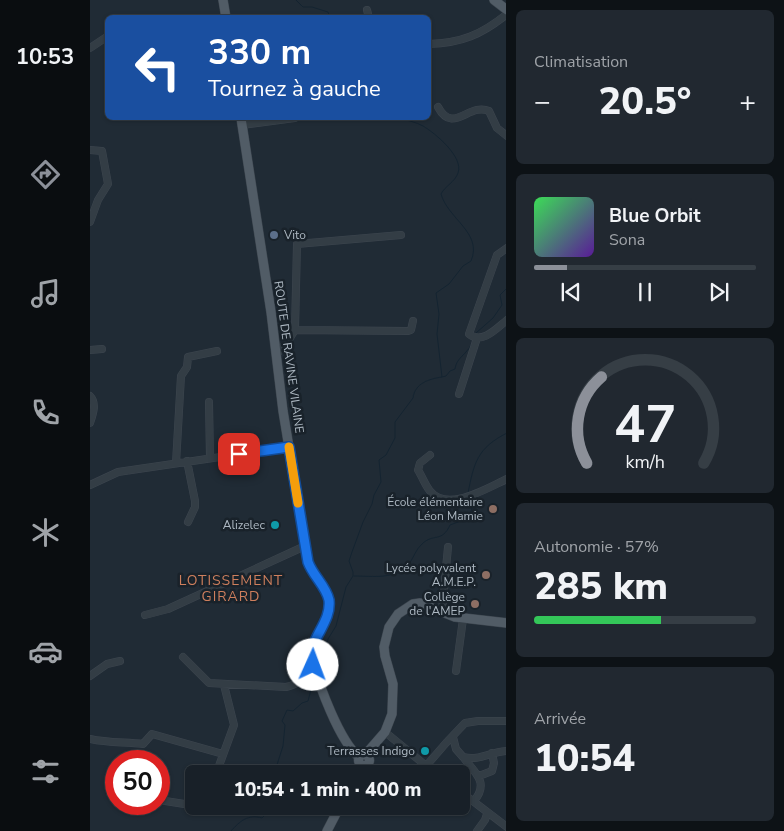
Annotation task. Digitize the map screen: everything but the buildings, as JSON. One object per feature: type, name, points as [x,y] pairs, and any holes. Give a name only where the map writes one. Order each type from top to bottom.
[{"type":"main road","points":[[223,0],[226,15]]},
{"type":"main road","points":[[495,0],[506,10]]},
{"type":"main road","name":"ROUTE DE RAVINE VILAINE","points":[[242,121],[305,546],[311,570],[328,599],[326,620],[311,649],[310,658],[346,742],[361,763]]},
{"type":"main road","points":[[361,763],[385,732],[390,722],[393,703],[393,678],[385,656],[384,647],[389,627],[398,614],[413,604],[420,603],[463,619],[506,622]]},
{"type":"main road","points":[[327,831],[335,815]]},
{"type":"street","points":[[368,10],[369,15]]},
{"type":"street","points":[[431,44],[463,40],[497,22],[506,14]]},
{"type":"street","points":[[90,48],[105,38]]},
{"type":"street","points":[[438,107],[443,116],[449,118],[458,117],[484,108],[489,111],[496,128],[506,136]]},
{"type":"street","points":[[242,121],[259,120]]},
{"type":"street","points":[[90,150],[102,150],[108,184],[98,200],[90,222]]},
{"type":"street","points":[[277,354],[295,330],[297,244],[401,235]]},
{"type":"street","points":[[506,248],[497,255],[469,334],[477,338],[485,336],[506,320]]},
{"type":"street","points":[[295,330],[408,331],[411,330],[413,321]]},
{"type":"street","points":[[459,394],[477,338]]},
{"type":"street","points":[[90,350],[102,349]]},
{"type":"street","points":[[176,463],[181,376],[187,367],[188,357],[218,351]]},
{"type":"street","points":[[90,396],[94,406],[90,423]]},
{"type":"street","points":[[209,402],[210,458]]},
{"type":"street","points":[[90,485],[118,472],[289,447]]},
{"type":"street","points":[[430,455],[420,463],[418,470],[430,491],[445,501],[468,496],[506,479]]},
{"type":"street","points":[[188,461],[196,502],[188,522]]},
{"type":"street","points":[[145,615],[168,609],[305,546]]},
{"type":"street","points":[[442,612],[448,547]]},
{"type":"street","points":[[456,671],[463,619]]},
{"type":"street","points":[[183,658],[209,683],[224,685],[286,687],[295,685],[304,679],[313,667]]},
{"type":"street","points":[[90,676],[107,664],[120,661]]},
{"type":"street","points":[[219,765],[234,725],[224,685]]},
{"type":"street","points":[[427,765],[460,728],[471,722],[506,721]]},
{"type":"street","points":[[385,732],[425,765]]},
{"type":"street","points":[[90,739],[143,744],[152,734],[223,754]]},
{"type":"street","points":[[453,737],[456,749],[477,774]]},
{"type":"street","points":[[463,757],[477,759],[492,753],[506,751]]},
{"type":"street","points":[[477,774],[492,771],[494,763],[492,753]]},
{"type":"street","points":[[474,801],[480,793],[481,786],[477,774],[477,759]]},
{"type":"street","points":[[470,798],[506,828]]},
{"type":"street","points":[[170,802],[185,804]]},
{"type":"street","points":[[477,831],[487,814]]},
{"type":"waterway","points":[[296,0],[303,7],[312,7],[328,12],[329,15]]},
{"type":"waterway","points":[[319,667],[324,657],[328,639],[336,626],[346,587],[353,576],[349,561],[363,522],[381,482],[379,460],[386,455],[395,438],[395,422],[420,385],[432,379],[442,377],[437,334],[439,314],[436,293],[449,284],[463,266],[471,261],[473,251],[469,234],[450,211],[441,194],[457,176],[459,167],[457,160],[447,146],[428,129],[408,120]]},
{"type":"waterway","points":[[476,333],[493,318],[502,305],[500,295],[506,289]]},
{"type":"waterway","points":[[442,377],[455,369],[457,362],[471,345]]},
{"type":"waterway","points":[[468,493],[478,457],[489,444],[506,434]]},
{"type":"waterway","points":[[354,576],[384,576],[398,573],[409,564],[422,544],[444,534],[450,525],[469,518],[472,508]]},
{"type":"waterway","points":[[277,765],[283,746],[285,725],[282,721],[287,710],[293,711],[302,703],[308,701],[314,678]]},
{"type":"waterway","points":[[231,831],[245,819],[253,817],[262,818],[264,815]]},
{"type":"slow traffic","points":[[289,447],[298,503]]},
{"type":"place","name":"Vito","points":[[274,235]]},
{"type":"place","name":"École élémentaire Léon Mamie","points":[[493,509]]},
{"type":"place","name":"Alizelec","points":[[275,525]]},
{"type":"place","name":"Lycée polyvalent A.M.E.P.","points":[[486,575]]},
{"type":"place","name":"Collège de l'AMEP","points":[[475,604]]},
{"type":"place","name":"Terrasses Indigo","points":[[425,751]]},
{"type":"district","name":"LOTISSEMENT GIRARD","points":[[231,588]]},
{"type":"route","points":[[239,454],[289,447],[308,562],[326,593],[329,606],[326,620],[311,649],[310,658],[313,665]]}]
